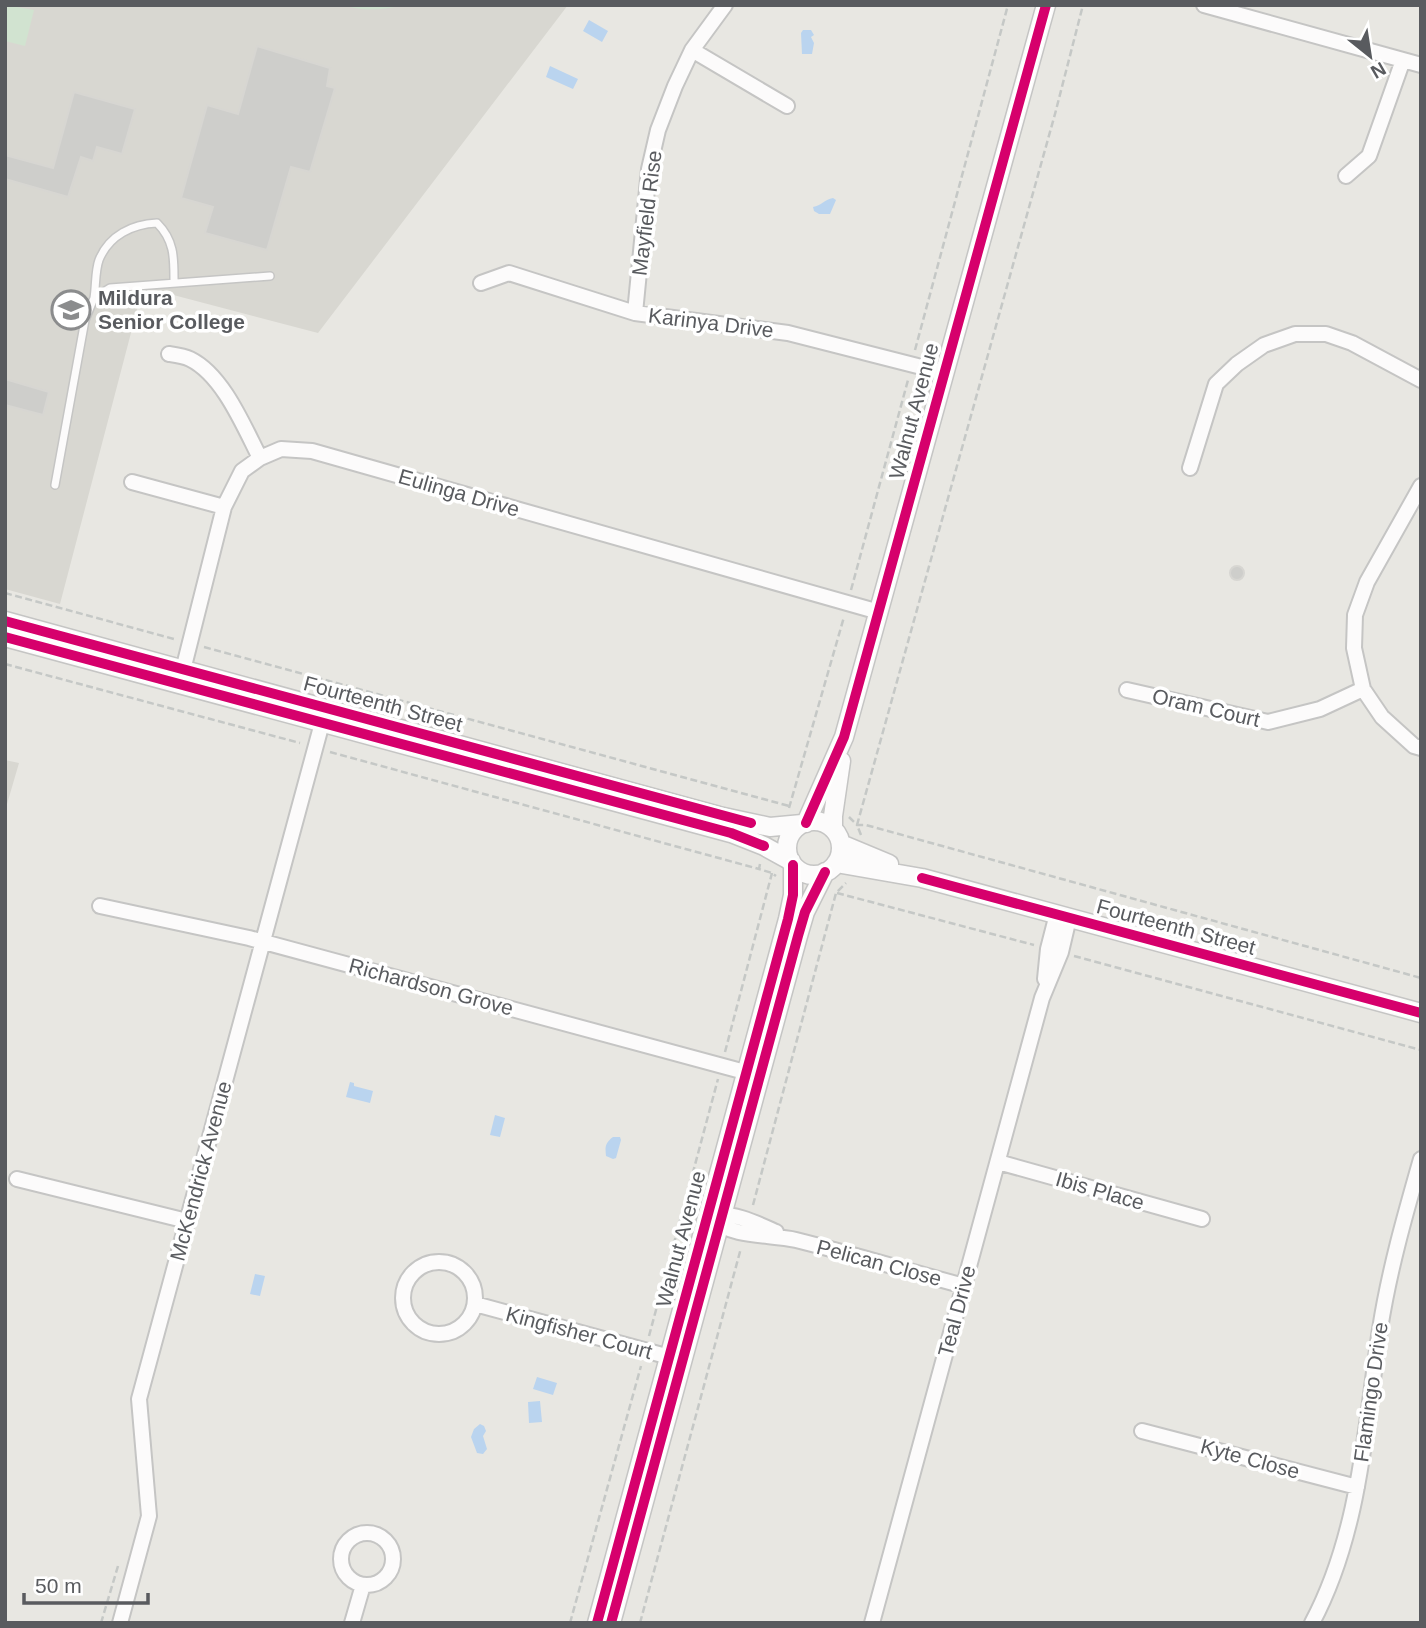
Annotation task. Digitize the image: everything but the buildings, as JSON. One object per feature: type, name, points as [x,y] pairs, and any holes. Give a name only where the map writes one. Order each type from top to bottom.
[{"type":"street","name":"Mayfield Rise","points":[[635,313],[652,151],[675,86],[692,50],[724,5]]},
{"type":"street","name":"Walnut Avenue","points":[[837,836],[833,816],[844,737],[1046,5]]},
{"type":"street","points":[[1204,5],[1421,65]]},
{"type":"street","points":[[692,50],[786,106]]},
{"type":"street","points":[[1346,176],[1369,156],[1403,60]]},
{"type":"street","name":"Karinya Drive","points":[[481,283],[509,273],[635,313],[788,333],[944,373]]},
{"type":"street","points":[[1190,468],[1216,384],[1237,364],[1264,345],[1295,334],[1326,334],[1352,343],[1421,380]]},
{"type":"street","points":[[169,354],[189,358],[204,368],[216,381],[260,458],[242,471],[224,507],[183,670]]},
{"type":"street","name":"Eulinga Drive","points":[[260,458],[281,449],[312,451],[879,612]]},
{"type":"street","points":[[132,482],[224,507]]},
{"type":"street","points":[[1421,486],[1367,582],[1355,615],[1354,648],[1363,689],[1382,717],[1414,746],[1421,748]]},
{"type":"street","name":"Fourteenth Street","points":[[5,621],[719,816],[770,827],[804,823]]},
{"type":"street","name":"Fourteenth Street","points":[[5,637],[732,833],[764,846],[792,863]]},
{"type":"street","name":"Oram Court","points":[[1127,690],[1268,722],[1320,709],[1363,689]]},
{"type":"street","name":"McKendrick Avenue","points":[[120,1623],[149,1516],[139,1399],[322,723]]},
{"type":"street","name":"Walnut Avenue","points":[[804,823],[844,737]]},
{"type":"street","points":[[821,822],[837,836],[831,867],[808,874],[792,863],[788,853],[790,836],[804,823],[821,822]]},
{"type":"street","name":"Fourteenth Street","points":[[837,836],[857,859]]},
{"type":"street","name":"Fourteenth Street","points":[[831,867],[857,859],[1421,1013]]},
{"type":"street","name":"Walnut Avenue","points":[[597,1623],[676,1359],[753,1074],[793,895],[792,863]]},
{"type":"street","name":"Walnut Avenue","points":[[753,1074],[802,924],[831,867]]},
{"type":"street","name":"Richardson Grove","points":[[100,906],[263,941],[753,1074]]},
{"type":"street","name":"Teal Drive","points":[[872,1623],[1063,916]]},
{"type":"street","name":"Flamingo Drive","points":[[1312,1623],[1332,1578],[1357,1487],[1385,1297],[1421,1159]]},
{"type":"street","name":"Ibis Place","points":[[998,1162],[1202,1219]]},
{"type":"street","points":[[17,1179],[187,1221]]},
{"type":"street","name":"Pelican Close","points":[[716,1218],[964,1286]]},
{"type":"street","points":[[430,1262],[443,1262],[456,1265],[468,1275],[474,1287],[475,1304],[469,1319],[452,1332],[439,1335],[426,1332],[407,1317],[402,1302],[403,1290],[408,1278],[417,1269],[430,1262]]},
{"type":"street","name":"Kingfisher Court","points":[[475,1304],[676,1359]]},
{"type":"street","name":"Walnut Avenue","points":[[611,1623],[676,1359]]},
{"type":"street","name":"Kyte Close","points":[[1142,1431],[1357,1487]]},
{"type":"street","points":[[352,1623],[363,1585]]},
{"type":"lane","points":[[55,485],[85,320],[94,298],[99,260],[113,239],[138,224],[157,223],[167,234],[174,249],[174,283]]},
{"type":"lane","points":[[94,298],[110,288],[270,276]]},
{"type":"path","points":[[770,827],[771,820],[791,807],[1008,5]]},
{"type":"path","points":[[640,1623],[836,893],[851,878],[857,859],[862,838],[857,825],[1083,5]]},
{"type":"path","points":[[5,593],[791,807]]},
{"type":"path","points":[[5,664],[772,873],[570,1623]]},
{"type":"path","points":[[857,825],[878,828],[1421,978]]},
{"type":"path","points":[[759,869],[764,846]]},
{"type":"path","points":[[836,893],[1421,1050]]},
{"type":"shaded area","name":"Mildura Senior College","points":[[5,5],[568,5],[318,333],[143,287],[60,604],[5,589]]},
{"type":"shaded area","points":[[5,760],[19,763],[5,811]]},
{"type":"green space","points":[[5,5],[34,10],[25,46],[5,41]]},
{"type":"green space","points":[[345,5],[405,5],[367,10]]},
{"type":"water","points":[[589,20],[608,31],[602,42],[583,31]]},
{"type":"water","points":[[803,30],[811,30],[814,35],[811,37],[814,43],[812,54],[802,54]]},
{"type":"water","points":[[550,66],[578,79],[573,89],[546,77]]},
{"type":"water","points":[[833,198],[836,200],[830,214],[814,211],[813,207]]},
{"type":"water","points":[[350,1082],[354,1083],[354,1086],[373,1091],[370,1103],[346,1097]]},
{"type":"water","points":[[495,1115],[505,1118],[500,1137],[490,1135]]},
{"type":"water","points":[[613,1137],[620,1137],[621,1140],[616,1158],[613,1159],[606,1156],[606,1150],[607,1143]]},
{"type":"water","points":[[255,1274],[265,1276],[260,1296],[250,1294]]},
{"type":"water","points":[[537,1377],[557,1383],[553,1395],[533,1389]]},
{"type":"water","points":[[540,1401],[542,1422],[529,1423],[528,1402]]},
{"type":"water","points":[[480,1424],[486,1431],[483,1436],[487,1449],[483,1454],[477,1453],[471,1437]]},
{"type":"cycle path","points":[[806,823],[844,737],[1046,5]]},
{"type":"cycle path","points":[[5,621],[751,823]]},
{"type":"cycle path","points":[[5,637],[731,833],[764,846]]},
{"type":"cycle path","points":[[597,1623],[788,919],[793,895],[793,865]]},
{"type":"cycle path","points":[[611,1623],[798,936],[805,912],[825,872]]},
{"type":"cycle path","points":[[922,878],[1421,1013]]},
{"type":"place","name":"Mildura Senior College","points":[[71,310]]}]
